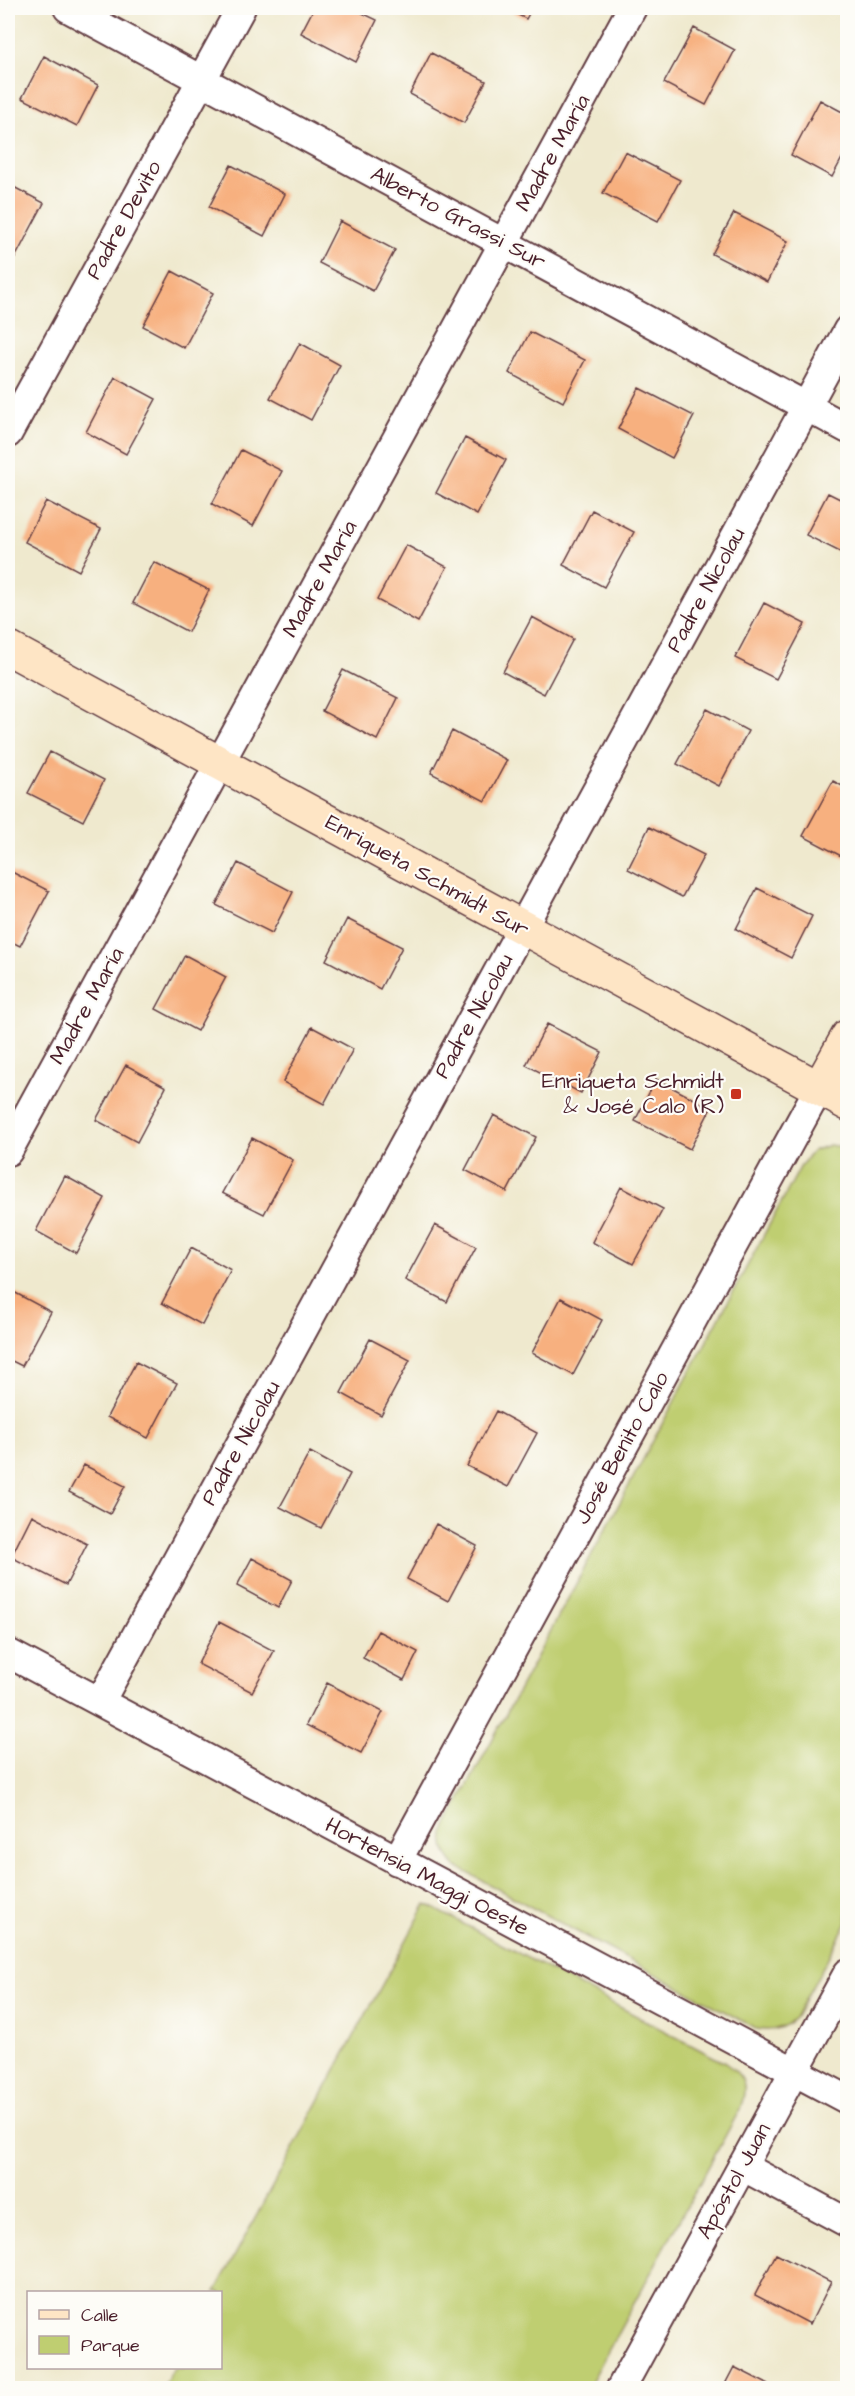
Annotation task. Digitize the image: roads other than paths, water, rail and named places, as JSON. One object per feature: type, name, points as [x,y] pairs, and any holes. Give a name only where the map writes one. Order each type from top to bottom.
[{"type":"street","name":"Alberto Grassi Sur","points":[[68,8],[848,429]]},
{"type":"street","name":"Padre Devito","points":[[8,433],[241,8]]},
{"type":"street","name":"Madre María","points":[[8,1151],[632,8]]},
{"type":"street","name":"Padre Nicolau","points":[[100,1702],[848,330]]},
{"type":"street","name":"Enriqueta Schmidt Sur","points":[[8,648],[848,1104]]},
{"type":"street","name":"José Benito Calo","points":[[398,1861],[848,1036]]},
{"type":"street","name":"Hortensia Maggi Oeste","points":[[8,1653],[848,2100]]},
{"type":"street","name":"Apóstol Juan","points":[[621,2388],[848,1973]]},
{"type":"street","points":[[742,2166],[848,2223]]},
{"type":"place","name":"Enriqueta Schmidt & José Calo (R)","points":[[736,1094]]}]
